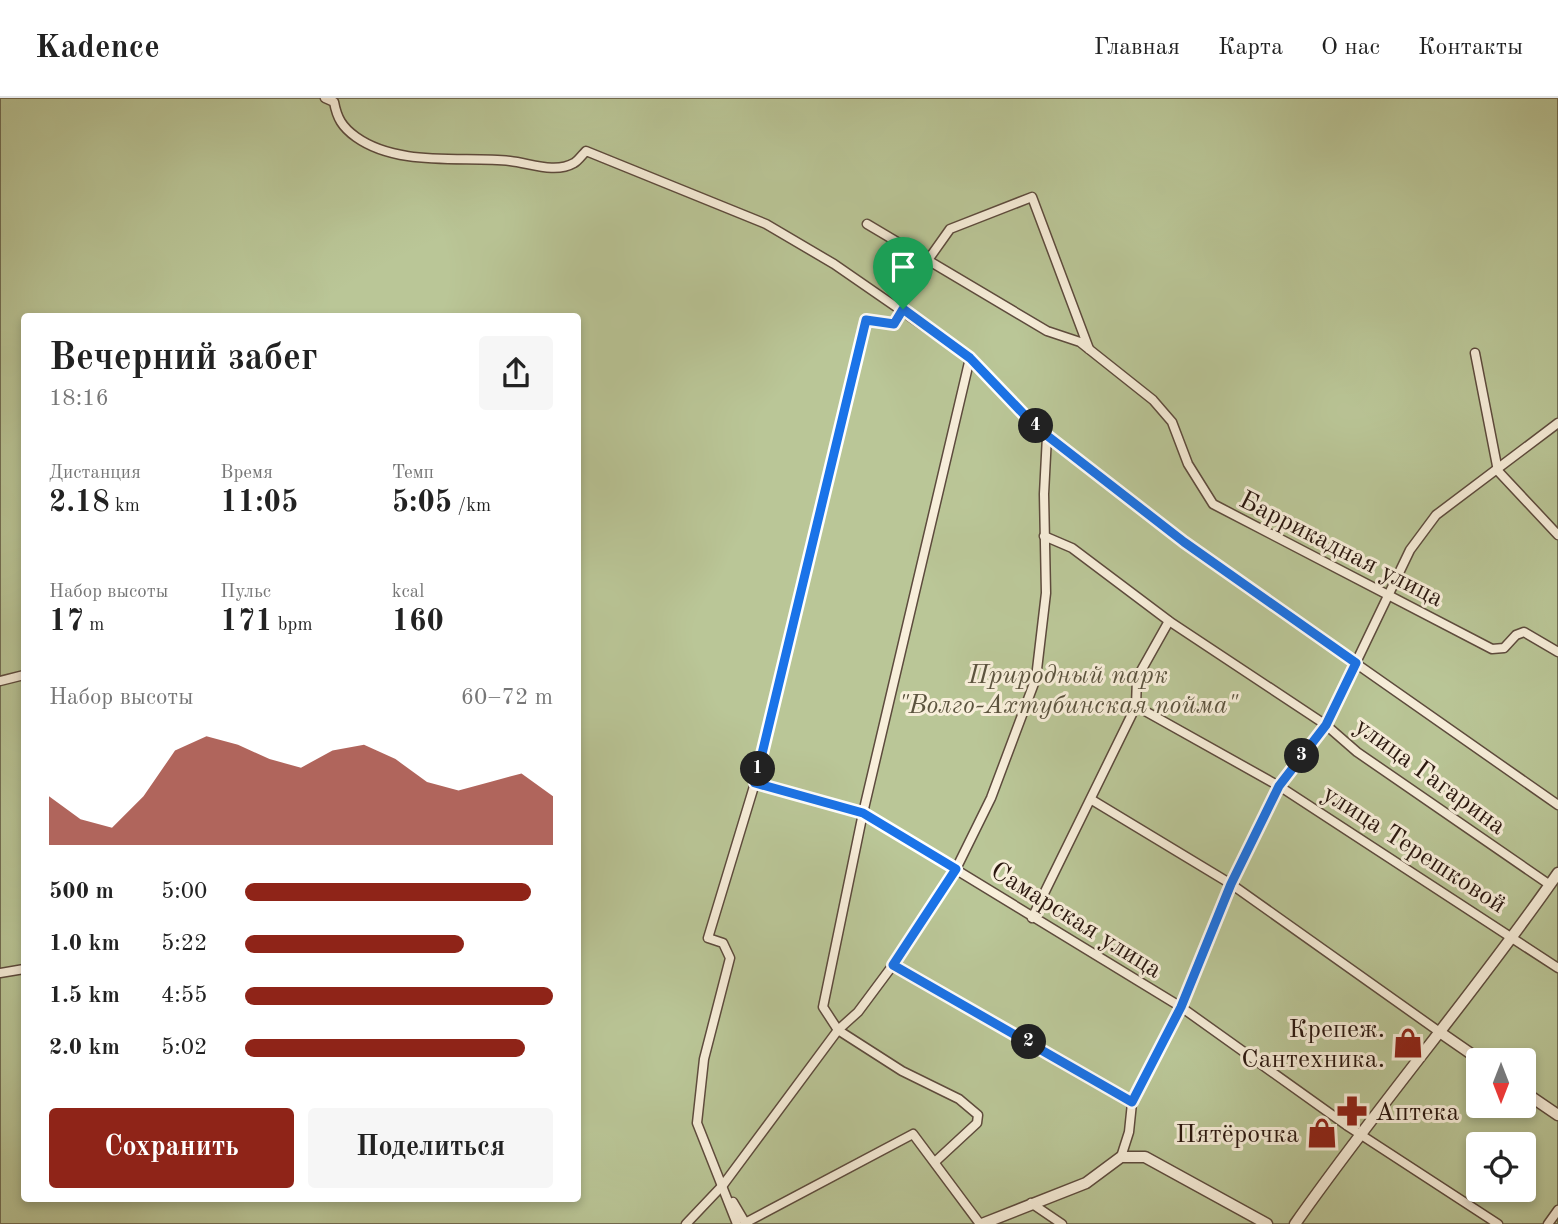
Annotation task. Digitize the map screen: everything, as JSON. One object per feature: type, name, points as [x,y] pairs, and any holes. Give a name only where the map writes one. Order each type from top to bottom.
[{"type":"street","points":[[325,98],[334,102],[337,120],[357,138],[384,149],[416,156],[513,161],[553,167],[574,163],[586,151],[766,224],[789,237],[903,309],[970,358],[1047,436],[1184,542],[1558,805]]},
{"type":"street","points":[[928,260],[950,229],[1032,197],[1090,352]]},
{"type":"street","name":"Баррикадная улица","points":[[867,224],[1047,331],[1080,342],[1166,412],[1188,464],[1213,504],[1492,649],[1504,649],[1516,635],[1524,632],[1558,652]]},
{"type":"street","points":[[737,1224],[697,1123],[704,1059],[730,958],[723,943],[708,938],[755,783],[866,320],[894,324],[903,309]]},
{"type":"street","points":[[1475,353],[1498,471],[1558,535]]},
{"type":"street","points":[[936,1161],[977,1123],[978,1115],[960,1099],[902,1071],[838,1030],[823,1007],[863,813],[970,358]]},
{"type":"street","points":[[723,1185],[746,1224],[913,1134],[981,1224],[1086,1183],[1121,1157],[1129,1132],[1132,1102],[1181,1007],[1231,884],[1279,786],[1326,725],[1390,597],[1410,550],[1429,523],[1558,423]]},
{"type":"street","points":[[686,1224],[723,1185],[838,1030],[858,1012],[893,965],[956,869],[990,798],[1036,678],[1046,593],[1044,536],[1047,436]]},
{"type":"street","name":"улица Гагарина","points":[[1044,536],[1072,548],[1168,621],[1326,725],[1357,752],[1550,885]]},
{"type":"street","points":[[1032,918],[1093,800],[1136,706],[1137,678],[1168,621]]},
{"type":"street","points":[[0,681],[21,676]]},
{"type":"street","name":"улица Терешковой","points":[[1136,706],[1279,786],[1514,936],[1558,968]]},
{"type":"street","name":"Самарская улица","points":[[755,783],[863,813],[1181,1007],[1359,1134],[1498,1224]]},
{"type":"street","points":[[1093,800],[1231,884],[1466,1050]]},
{"type":"street","points":[[1295,1224],[1359,1134],[1441,1032],[1558,873]]},
{"type":"street","points":[[893,965],[1132,1102]]},
{"type":"street","points":[[0,973],[21,970]]},
{"type":"street","points":[[1536,1099],[1558,1115]]},
{"type":"street","points":[[1121,1157],[1145,1157],[1267,1224]]},
{"type":"street","points":[[1031,1203],[1062,1224]]},
{"type":"street","points":[[1548,1224],[1558,1210]]},
{"type":"green space","name":"Природный парк \"Волго-Ахтубинская пойма\"","points":[[0,98],[1558,98],[1558,1224],[0,1224]]},
{"type":"place","name":"Крепеж. Сантехника.","points":[[1408,1043]]},
{"type":"place","name":"Аптека","points":[[1352,1111]]},
{"type":"place","name":"Пятёрочка","points":[[1322,1133]]},
{"type":"route","points":[[903,309],[970,358],[1036,427],[1184,542],[1356,663],[1326,725],[1279,786],[1231,884],[1181,1007],[1132,1102],[1098,1080],[893,965],[956,869],[863,813],[755,783],[866,320],[894,324],[903,309]]}]
